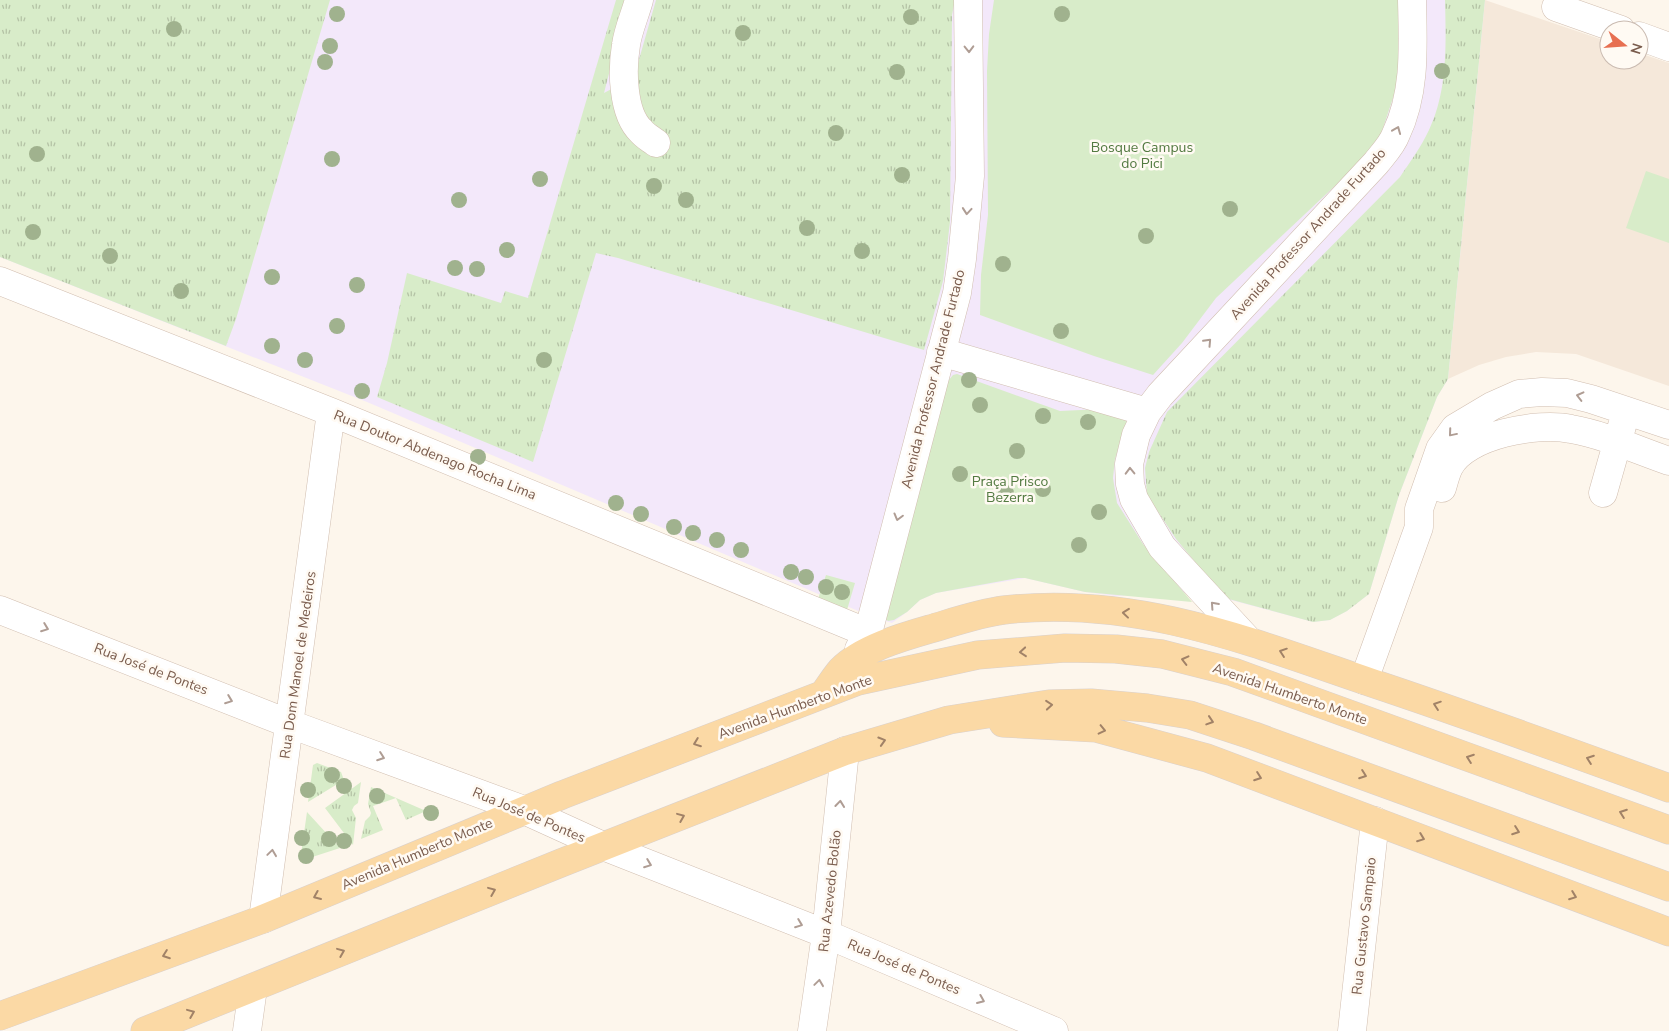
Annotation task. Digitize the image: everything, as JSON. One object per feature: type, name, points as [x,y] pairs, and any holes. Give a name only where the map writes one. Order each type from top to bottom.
[{"type":"main road","points":[[824,694],[841,670],[878,637],[1003,610],[1062,608],[1150,616],[1186,623],[1248,640],[1509,730],[1669,788]]},
{"type":"main road","name":"Avenida Humberto Monte","points":[[0,1016],[262,918],[524,810],[858,681],[978,656],[1065,648],[1116,649],[1162,654],[1233,672],[1669,830]]},
{"type":"main road","points":[[145,1031],[602,846],[845,751],[949,720],[1049,704],[1091,703],[1147,708],[1190,715],[1254,736],[1669,887]]},
{"type":"main road","points":[[949,720],[1096,728],[1207,758],[1669,932]]},
{"type":"street","points":[[639,0],[626,44],[625,92],[629,111],[639,130],[656,143]]},
{"type":"street","name":"Avenida Professor Andrade Furtado","points":[[878,637],[941,352],[957,293],[962,259],[970,176],[968,0]]},
{"type":"street","name":"Avenida Professor Andrade Furtado","points":[[1248,640],[1162,547],[1134,499],[1130,484],[1129,464],[1136,435],[1146,412],[1175,378],[1376,163],[1396,136],[1406,107],[1413,65],[1412,0]]},
{"type":"street","points":[[1556,7],[1599,22]]},
{"type":"street","points":[[1649,40],[1669,47]]},
{"type":"street","name":"Rua Doutor Abdenago Rocha Lima","points":[[0,281],[331,412],[878,637]]},
{"type":"street","points":[[941,352],[1146,412]]},
{"type":"street","points":[[1364,680],[1419,527],[1419,509],[1440,448],[1455,428],[1478,414],[1519,394],[1542,392],[1566,393],[1591,399],[1669,425]]},
{"type":"street","points":[[1602,493],[1627,411]]},
{"type":"street","name":"Rua Dom Manoel de Medeiros","points":[[262,918],[290,724],[331,412]]},
{"type":"street","points":[[1419,527],[1433,514],[1450,466],[1462,452],[1478,442],[1507,433],[1534,428],[1569,428],[1617,442],[1669,461]]},
{"type":"street","name":"Rua José de Pontes","points":[[0,610],[290,724],[524,810],[602,846],[826,934],[1054,1031]]},
{"type":"street","name":"Rua Azevedo Bolão","points":[[812,1031],[826,934],[845,751]]},
{"type":"street","name":"Rua Gustavo Sampaio","points":[[1352,1031],[1375,821]]},
{"type":"street","points":[[247,1031],[253,988]]},
{"type":"shaded area","points":[[0,0],[1485,0],[1448,379],[1437,397],[1399,495],[1369,594],[1347,611],[1330,620],[1313,622],[1200,592],[1116,596],[1085,592],[1025,578],[936,593],[920,600],[892,623],[870,616],[367,402],[0,257]]},
{"type":"shaded area","points":[[1485,0],[1599,39],[1599,70],[1649,70],[1649,56],[1669,63],[1669,386],[1576,354],[1536,352],[1506,357],[1479,365],[1448,379]]},
{"type":"green space","points":[[0,0],[330,0],[236,319],[226,346],[0,257]]},
{"type":"green space","points":[[616,0],[628,0],[604,93],[634,77],[656,0],[955,0],[952,15],[950,222],[943,281],[924,350],[596,253],[533,462],[377,397],[387,363],[407,273],[501,303],[505,291],[528,298]]},
{"type":"green space","name":"Bosque Campus do Pici","points":[[994,0],[1402,0],[1402,38],[1397,86],[1379,140],[1356,166],[1216,298],[1182,343],[1153,375],[980,315],[981,275],[988,215],[987,71],[989,34]]},
{"type":"green space","points":[[1445,0],[1485,0],[1448,379],[1437,397],[1399,495],[1369,594],[1347,611],[1330,620],[1313,622],[1225,598],[1176,539],[1147,495],[1145,468],[1149,452],[1167,412],[1400,177],[1429,130],[1440,99],[1443,83],[1446,33]]},
{"type":"green space","points":[[1646,171],[1669,179],[1669,243],[1626,228]]},
{"type":"green space","name":"Praça Prisco Bezerra","points":[[957,374],[1060,411],[1102,409],[1116,413],[1127,422],[1115,459],[1113,478],[1117,503],[1143,544],[1192,602],[1085,592],[1018,578],[936,593],[920,600],[907,612],[894,620],[888,621],[884,618],[916,491],[948,381],[953,375]]},
{"type":"green space","points":[[826,575],[855,583],[847,610],[818,599]]},
{"type":"green space","points":[[317,763],[341,772],[344,780],[308,802],[313,765]]},
{"type":"green space","points":[[361,782],[358,803],[352,810],[356,818],[353,845],[325,808]]},
{"type":"green space","points":[[371,787],[426,811],[406,820],[396,798],[373,806],[383,830],[361,839],[365,821],[371,813],[368,804]]},
{"type":"green space","points":[[307,812],[340,848],[300,861]]}]
